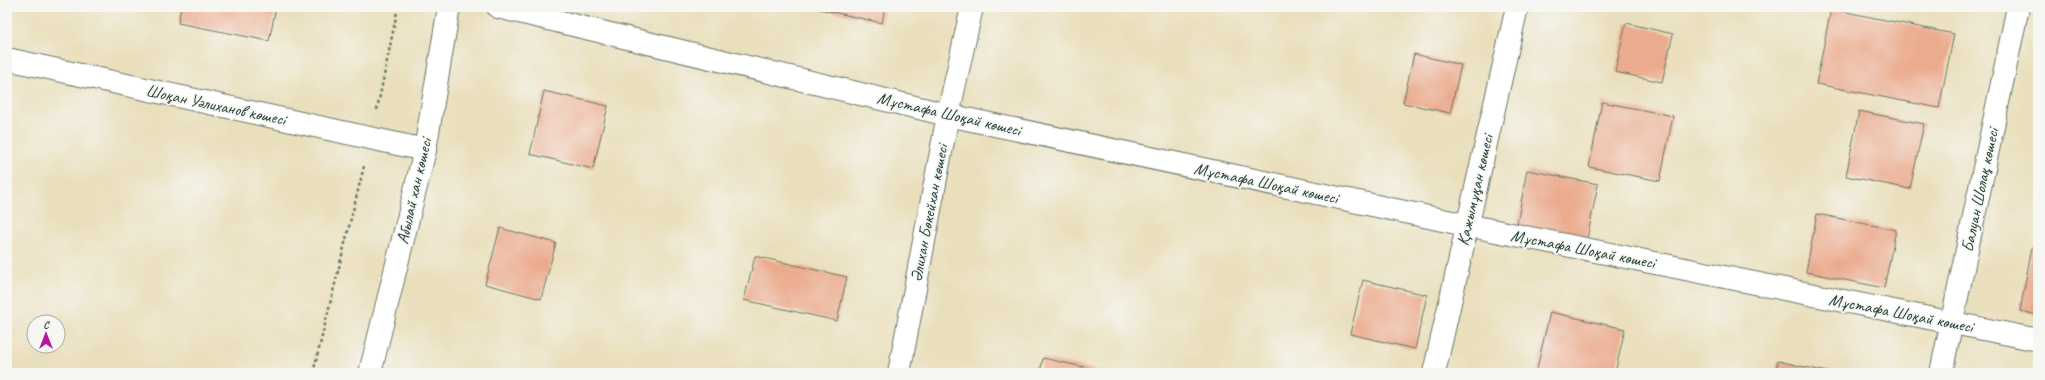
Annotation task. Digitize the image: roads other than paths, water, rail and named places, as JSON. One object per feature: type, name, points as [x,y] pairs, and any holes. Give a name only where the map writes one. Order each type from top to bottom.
[{"type":"street","name":"Абылай хан көшесі","points":[[370,373],[425,150],[449,7]]},
{"type":"street","name":"Мұстафа Шоқай көшесі","points":[[498,7],[948,115],[1466,226],[1951,324],[2038,340]]},
{"type":"street","name":"Әлихан Бөкейхан көшесі","points":[[899,373],[948,115],[972,7]]},
{"type":"street","name":"Қажымұқан көшесі","points":[[1434,373],[1466,226],[1517,7]]},
{"type":"street","name":"Балуан Шолақ көшесі","points":[[1941,373],[2018,7]]},
{"type":"street","name":"Шоқан Уәлиханов көшесі","points":[[7,59],[425,150]]}]
